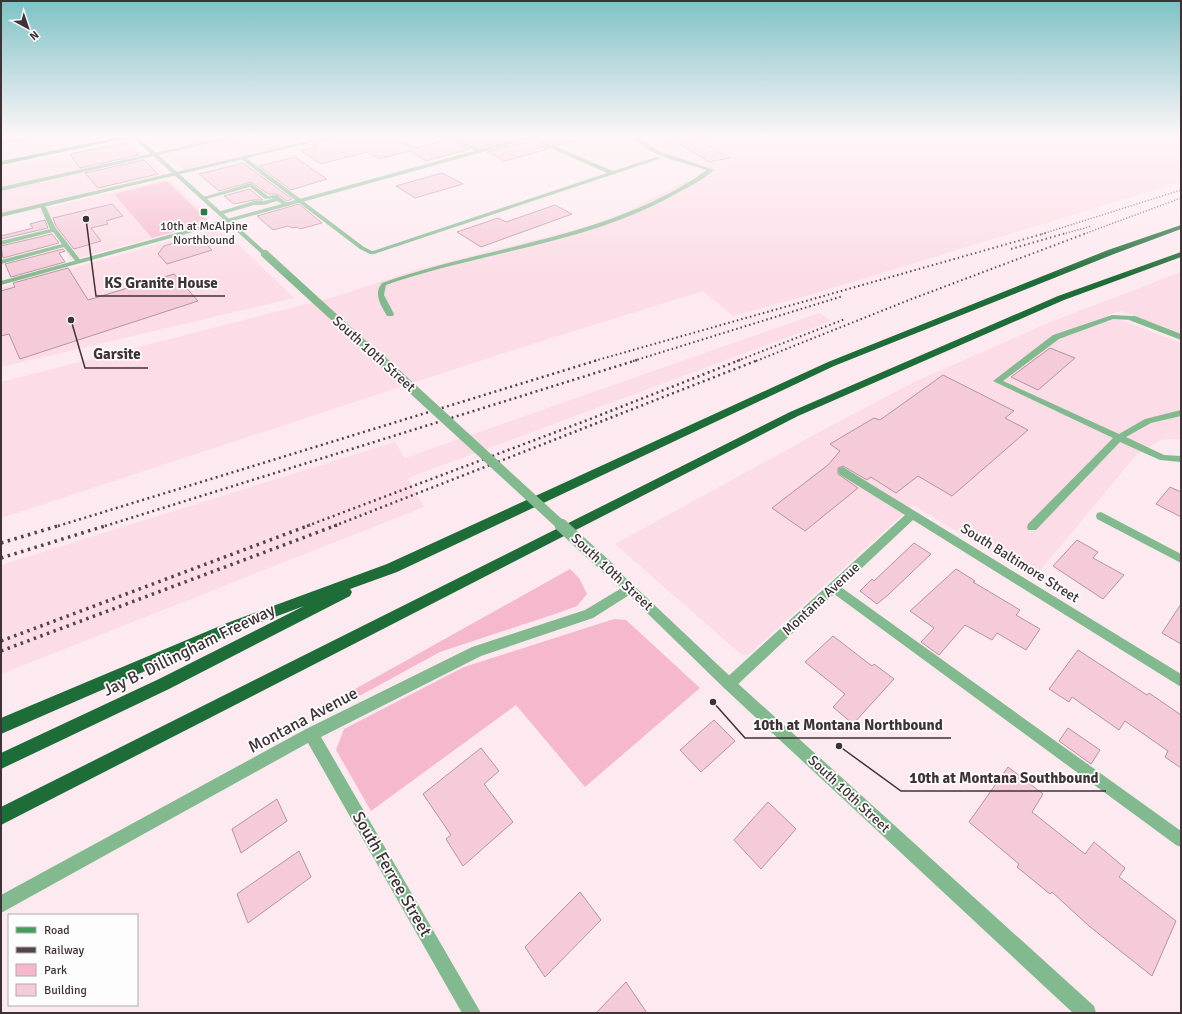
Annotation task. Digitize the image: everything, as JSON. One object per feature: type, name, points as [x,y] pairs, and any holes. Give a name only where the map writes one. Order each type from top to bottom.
[{"type":"highway","points":[[1,726],[232,627],[392,568],[831,364],[1111,252],[1181,228]]},
{"type":"highway","points":[[1,816],[794,414],[1061,298],[1181,254]]},
{"type":"highway","name":"Jay B. Dillingham Freeway","points":[[1,761],[164,684],[392,568]]},
{"type":"street","points":[[1,215],[138,183]]},
{"type":"street","name":"South 10th Street","points":[[187,183],[630,588],[729,684],[1087,1013]]},
{"type":"street","points":[[1,283],[364,183]]},
{"type":"street","points":[[372,254],[581,183]]},
{"type":"street","points":[[1132,318],[1181,337]]},
{"type":"street","name":"South Baltimore Street","points":[[843,471],[1181,681]]},
{"type":"street","name":"Montana Avenue","points":[[729,684],[913,514]]},
{"type":"street","name":"Montana Avenue","points":[[1,904],[311,734],[477,651],[589,614],[630,588]]},
{"type":"street","name":"South Ferree Street","points":[[311,734],[472,1013]]},
{"type":"lane","points":[[1,189],[27,183]]},
{"type":"lane","points":[[277,183],[372,254]]},
{"type":"lane","points":[[390,314],[379,293],[380,288],[384,284],[421,271],[592,228],[651,205],[691,183]]},
{"type":"lane","points":[[203,198],[222,195],[251,185],[266,198]]},
{"type":"lane","points":[[234,190],[252,204]]},
{"type":"lane","points":[[252,204],[275,196],[286,205]]},
{"type":"lane","points":[[220,213],[235,206],[264,203],[279,199]]},
{"type":"lane","points":[[43,206],[54,230],[79,262]]},
{"type":"lane","points":[[1,243],[54,230]]},
{"type":"lane","points":[[1,262],[65,245]]},
{"type":"lane","points":[[1132,318],[1112,317],[1056,337],[997,381],[1163,458],[1181,459]]},
{"type":"lane","points":[[1032,527],[1119,438],[1132,427],[1145,421],[1181,413]]},
{"type":"lane","points":[[1101,516],[1181,558]]},
{"type":"lane","points":[[834,588],[1181,840]]},
{"type":"shaded area","points":[[1,183],[21,183],[1,188]]},
{"type":"shaded area","points":[[31,183],[126,183],[1,213],[1,190]]},
{"type":"shaded area","points":[[151,183],[174,183],[210,217],[208,221],[200,225],[71,260],[39,210]]},
{"type":"shaded area","points":[[681,183],[1177,183],[809,295],[733,316],[703,291],[513,350],[1,518],[1,382],[334,297],[416,270],[589,226],[623,213]]},
{"type":"shaded area","points":[[209,230],[218,230],[238,244],[294,298],[1,367],[1,288]]},
{"type":"shaded area","points":[[1181,272],[1181,334],[1121,311],[1108,315],[1181,343],[1181,439],[1165,439],[1159,441],[1137,454],[1034,578],[913,505],[748,655],[742,655],[615,544],[912,383],[1048,323]]},
{"type":"shaded area","points":[[819,313],[831,321],[408,478],[424,507],[1,674],[1,565],[395,442],[405,458]]},
{"type":"green space","points":[[158,183],[169,183],[208,221],[203,224],[152,238],[114,194]]},
{"type":"green space","points":[[570,569],[579,578],[587,594],[577,606],[440,652],[330,712],[323,707]]},
{"type":"green space","points":[[614,619],[626,620],[700,688],[585,787],[516,705],[371,811],[336,750],[344,729],[464,667]]},
{"type":"building","points":[[94,183],[118,183],[98,188]]},
{"type":"building","points":[[210,183],[246,183],[219,191]]},
{"type":"building","points":[[253,183],[271,183],[292,199],[287,201],[277,194],[268,194]]},
{"type":"building","points":[[282,183],[313,183],[291,190]]},
{"type":"building","points":[[405,183],[463,184],[415,198],[396,186]]},
{"type":"building","points":[[250,189],[263,200],[254,200],[234,204],[224,196]]},
{"type":"building","points":[[112,204],[123,216],[106,221],[108,224],[91,228],[101,241],[74,249],[56,226],[53,218]]},
{"type":"building","points":[[299,204],[322,223],[300,229],[297,227],[292,228],[288,226],[273,230],[257,216]]},
{"type":"building","points":[[555,205],[572,214],[481,247],[457,232],[498,218],[506,222]]},
{"type":"building","points":[[45,220],[48,228],[1,239],[1,236],[33,228],[30,224]]},
{"type":"building","points":[[52,234],[59,243],[3,258],[1,246]]},
{"type":"building","points":[[198,236],[212,250],[167,264],[158,254],[164,246]]},
{"type":"building","points":[[63,249],[65,251],[59,253],[65,262],[11,277],[5,264]]},
{"type":"building","points":[[68,268],[88,300],[174,274],[198,301],[20,359],[9,334],[1,336],[1,291],[15,287],[13,283]]},
{"type":"building","points":[[1050,348],[1075,358],[1038,390],[1011,377]]},
{"type":"building","points":[[943,375],[1014,411],[1005,418],[1028,430],[952,496],[918,476],[896,493],[871,477],[867,480],[843,466],[838,468],[838,474],[858,488],[805,531],[772,508],[828,465],[840,451],[830,444],[874,418],[880,420]]},
{"type":"building","points":[[1170,487],[1181,492],[1181,517],[1156,504]]},
{"type":"building","points":[[1077,540],[1098,552],[1093,558],[1124,575],[1103,599],[1053,566]]},
{"type":"building","points":[[914,543],[931,554],[888,595],[877,604],[860,591],[872,579],[874,581]]},
{"type":"building","points":[[956,569],[975,581],[973,582],[1020,610],[1016,615],[1040,629],[1026,650],[997,633],[992,640],[965,625],[939,655],[921,642],[934,628],[910,611]]},
{"type":"building","points":[[1181,604],[1181,644],[1162,633]]},
{"type":"building","points":[[833,636],[872,666],[874,664],[894,679],[853,724],[833,707],[845,694],[805,662]]},
{"type":"building","points":[[1078,650],[1147,695],[1149,693],[1181,715],[1181,768],[1165,757],[1168,751],[1125,721],[1119,730],[1072,697],[1069,702],[1049,689]]},
{"type":"building","points":[[714,720],[735,741],[701,772],[680,750]]},
{"type":"building","points":[[1068,728],[1100,750],[1091,764],[1059,741]]},
{"type":"building","points":[[481,748],[499,771],[484,784],[513,822],[463,866],[446,839],[451,835],[423,794]]},
{"type":"building","points":[[1008,767],[1043,794],[1032,812],[1085,854],[1094,842],[1125,868],[1119,877],[1176,921],[1152,976],[1089,926],[1052,892],[1050,894],[1017,867],[1019,864],[969,822]]},
{"type":"building","points":[[277,799],[287,821],[241,853],[232,829]]},
{"type":"building","points":[[768,802],[796,829],[761,869],[734,840]]},
{"type":"building","points":[[299,851],[311,877],[248,923],[237,894]]},
{"type":"building","points":[[580,892],[601,920],[545,977],[525,947]]},
{"type":"building","points":[[626,982],[647,1013],[596,1013]]},
{"type":"railway","points":[[1042,234],[1181,190]]},
{"type":"railway","points":[[1084,234],[1181,198]]},
{"type":"railway","points":[[1063,234],[1092,226]]},
{"type":"railway","points":[[594,361],[1046,233]]},
{"type":"railway","points":[[1011,249],[1066,233]]},
{"type":"railway","points":[[756,361],[909,300],[1087,233]]},
{"type":"railway","points":[[633,361],[843,296]]},
{"type":"railway","points":[[737,361],[845,319]]},
{"type":"railway","points":[[58,526],[598,360]]},
{"type":"railway","points":[[105,526],[637,360]]},
{"type":"railway","points":[[307,526],[585,421],[740,360]]},
{"type":"railway","points":[[334,526],[758,360]]},
{"type":"railway","points":[[1,543],[61,525]]},
{"type":"railway","points":[[1,558],[108,525]]},
{"type":"railway","points":[[1,641],[310,525]]},
{"type":"railway","points":[[1,651],[337,525]]},
{"type":"place","name":"10th at McAlpine Northbound","points":[[204,212]]},
{"type":"place","name":"KS Granite House","points":[[86,219]]},
{"type":"place","name":"Garsite","points":[[71,320]]},
{"type":"place","name":"10th at Montana Northbound","points":[[713,702]]},
{"type":"place","name":"10th at Montana Southbound","points":[[839,746]]}]
